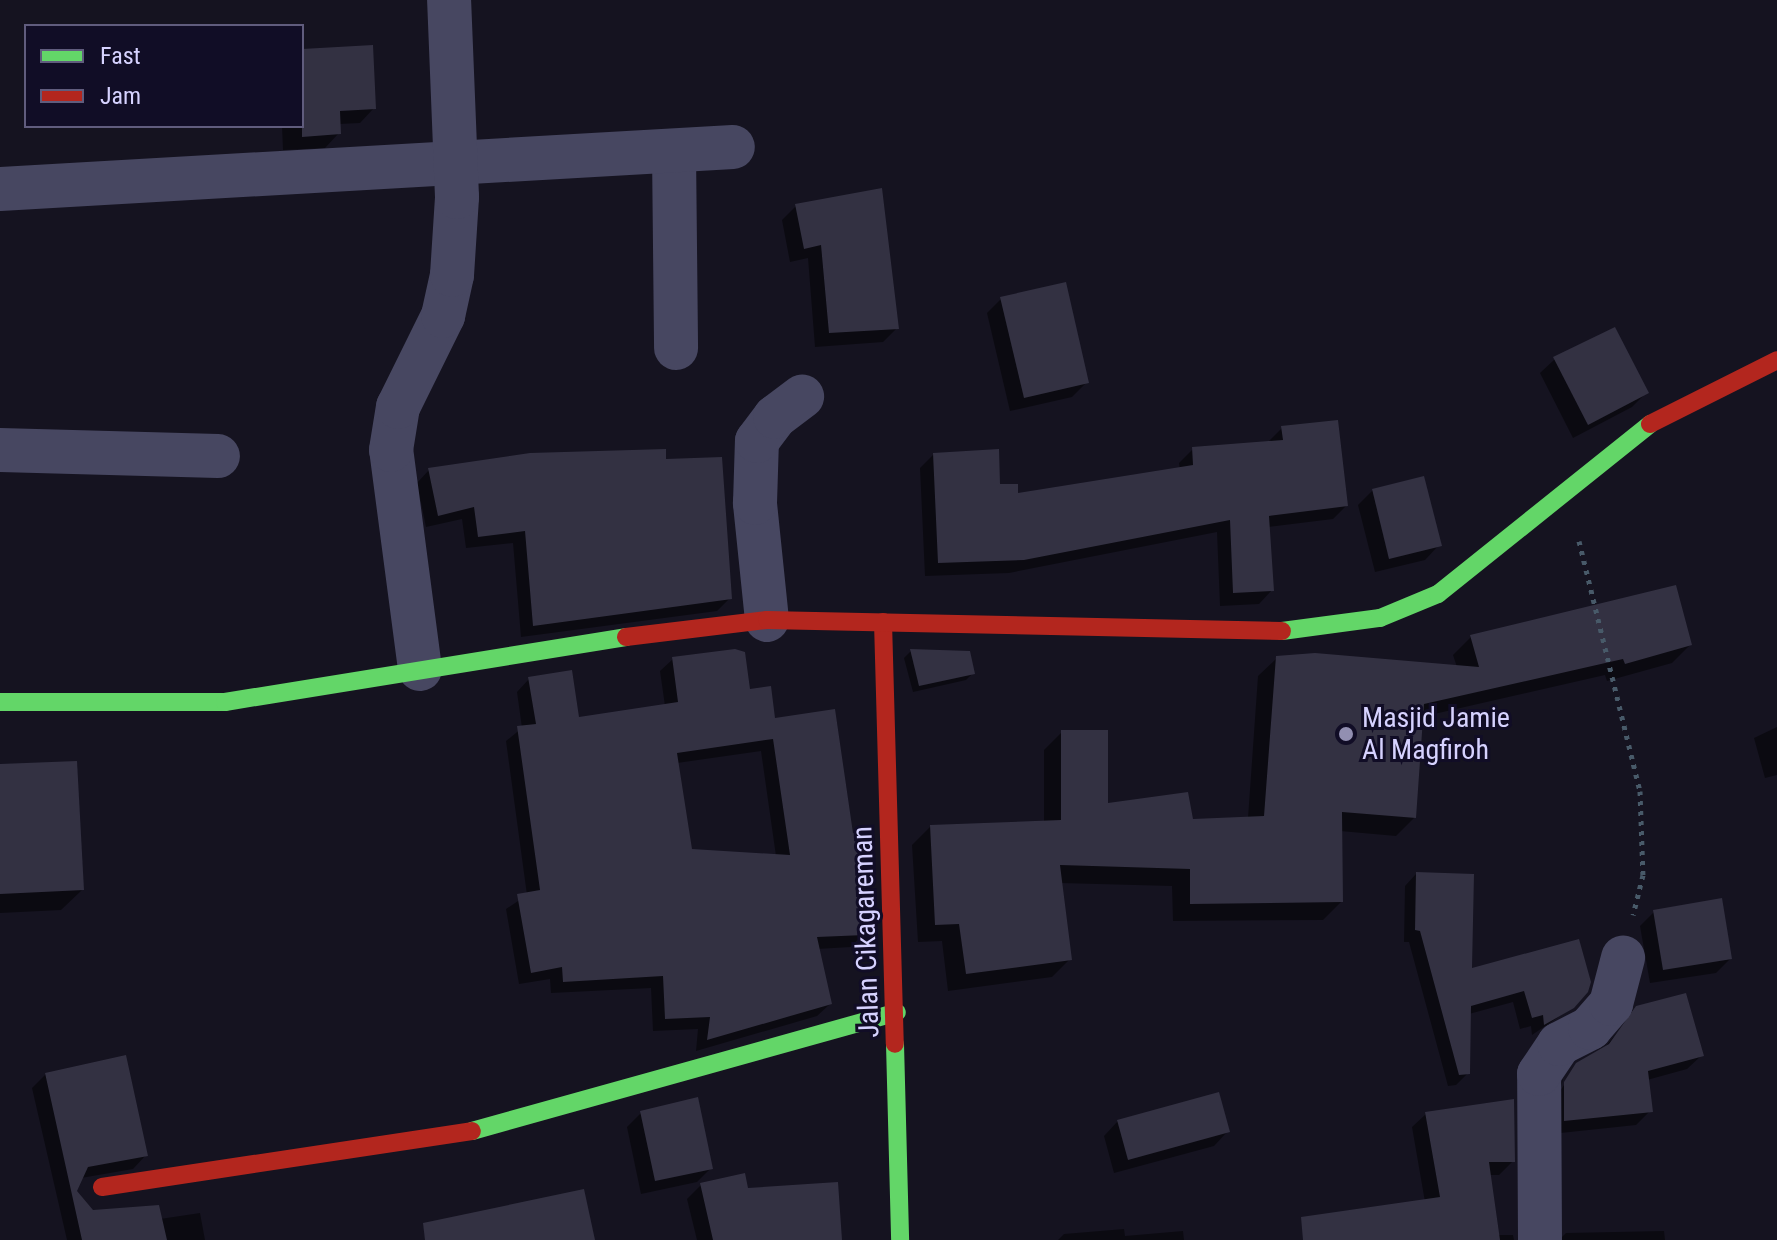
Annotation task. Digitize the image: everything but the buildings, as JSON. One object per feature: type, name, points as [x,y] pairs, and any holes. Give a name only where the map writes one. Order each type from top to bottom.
[{"type":"street","points":[[420,669],[391,450],[398,407],[443,316],[454,248],[457,163],[449,0]]},
{"type":"street","points":[[0,189],[733,147]]},
{"type":"street","points":[[674,151],[676,348]]},
{"type":"street","points":[[0,702],[225,702],[420,669],[767,620],[1279,631],[1380,618],[1438,594],[1659,417],[1777,360]]},
{"type":"street","points":[[767,620],[755,503],[757,441],[775,417],[802,397]]},
{"type":"street","points":[[0,450],[218,456]]},
{"type":"street","name":"Jalan Cikagareman","points":[[883,622],[897,1012],[900,1240]]},
{"type":"street","points":[[1540,1240],[1539,1074],[1559,1044],[1590,1028],[1611,1004],[1623,958]]},
{"type":"street","points":[[102,1187],[254,1168],[485,1129],[897,1012]]},
{"type":"path","points":[[1565,494],[1640,791],[1643,875],[1623,958]]},
{"type":"traffic: fast","points":[[1282,631],[1380,618],[1438,594],[1650,424]]},
{"type":"traffic: fast","points":[[0,702],[225,702],[626,637]]},
{"type":"traffic: fast","points":[[472,1131],[897,1012]]},
{"type":"traffic: fast","points":[[895,1044],[900,1240]]},
{"type":"traffic: jam","points":[[1650,424],[1777,360]]},
{"type":"traffic: jam","points":[[626,637],[767,620],[1282,631]]},
{"type":"traffic: jam","points":[[883,622],[895,1044]]},
{"type":"traffic: jam","points":[[102,1187],[472,1131]]},
{"type":"place","name":"Masjid Jamie Al Magfiroh","points":[[1346,734]]}]
